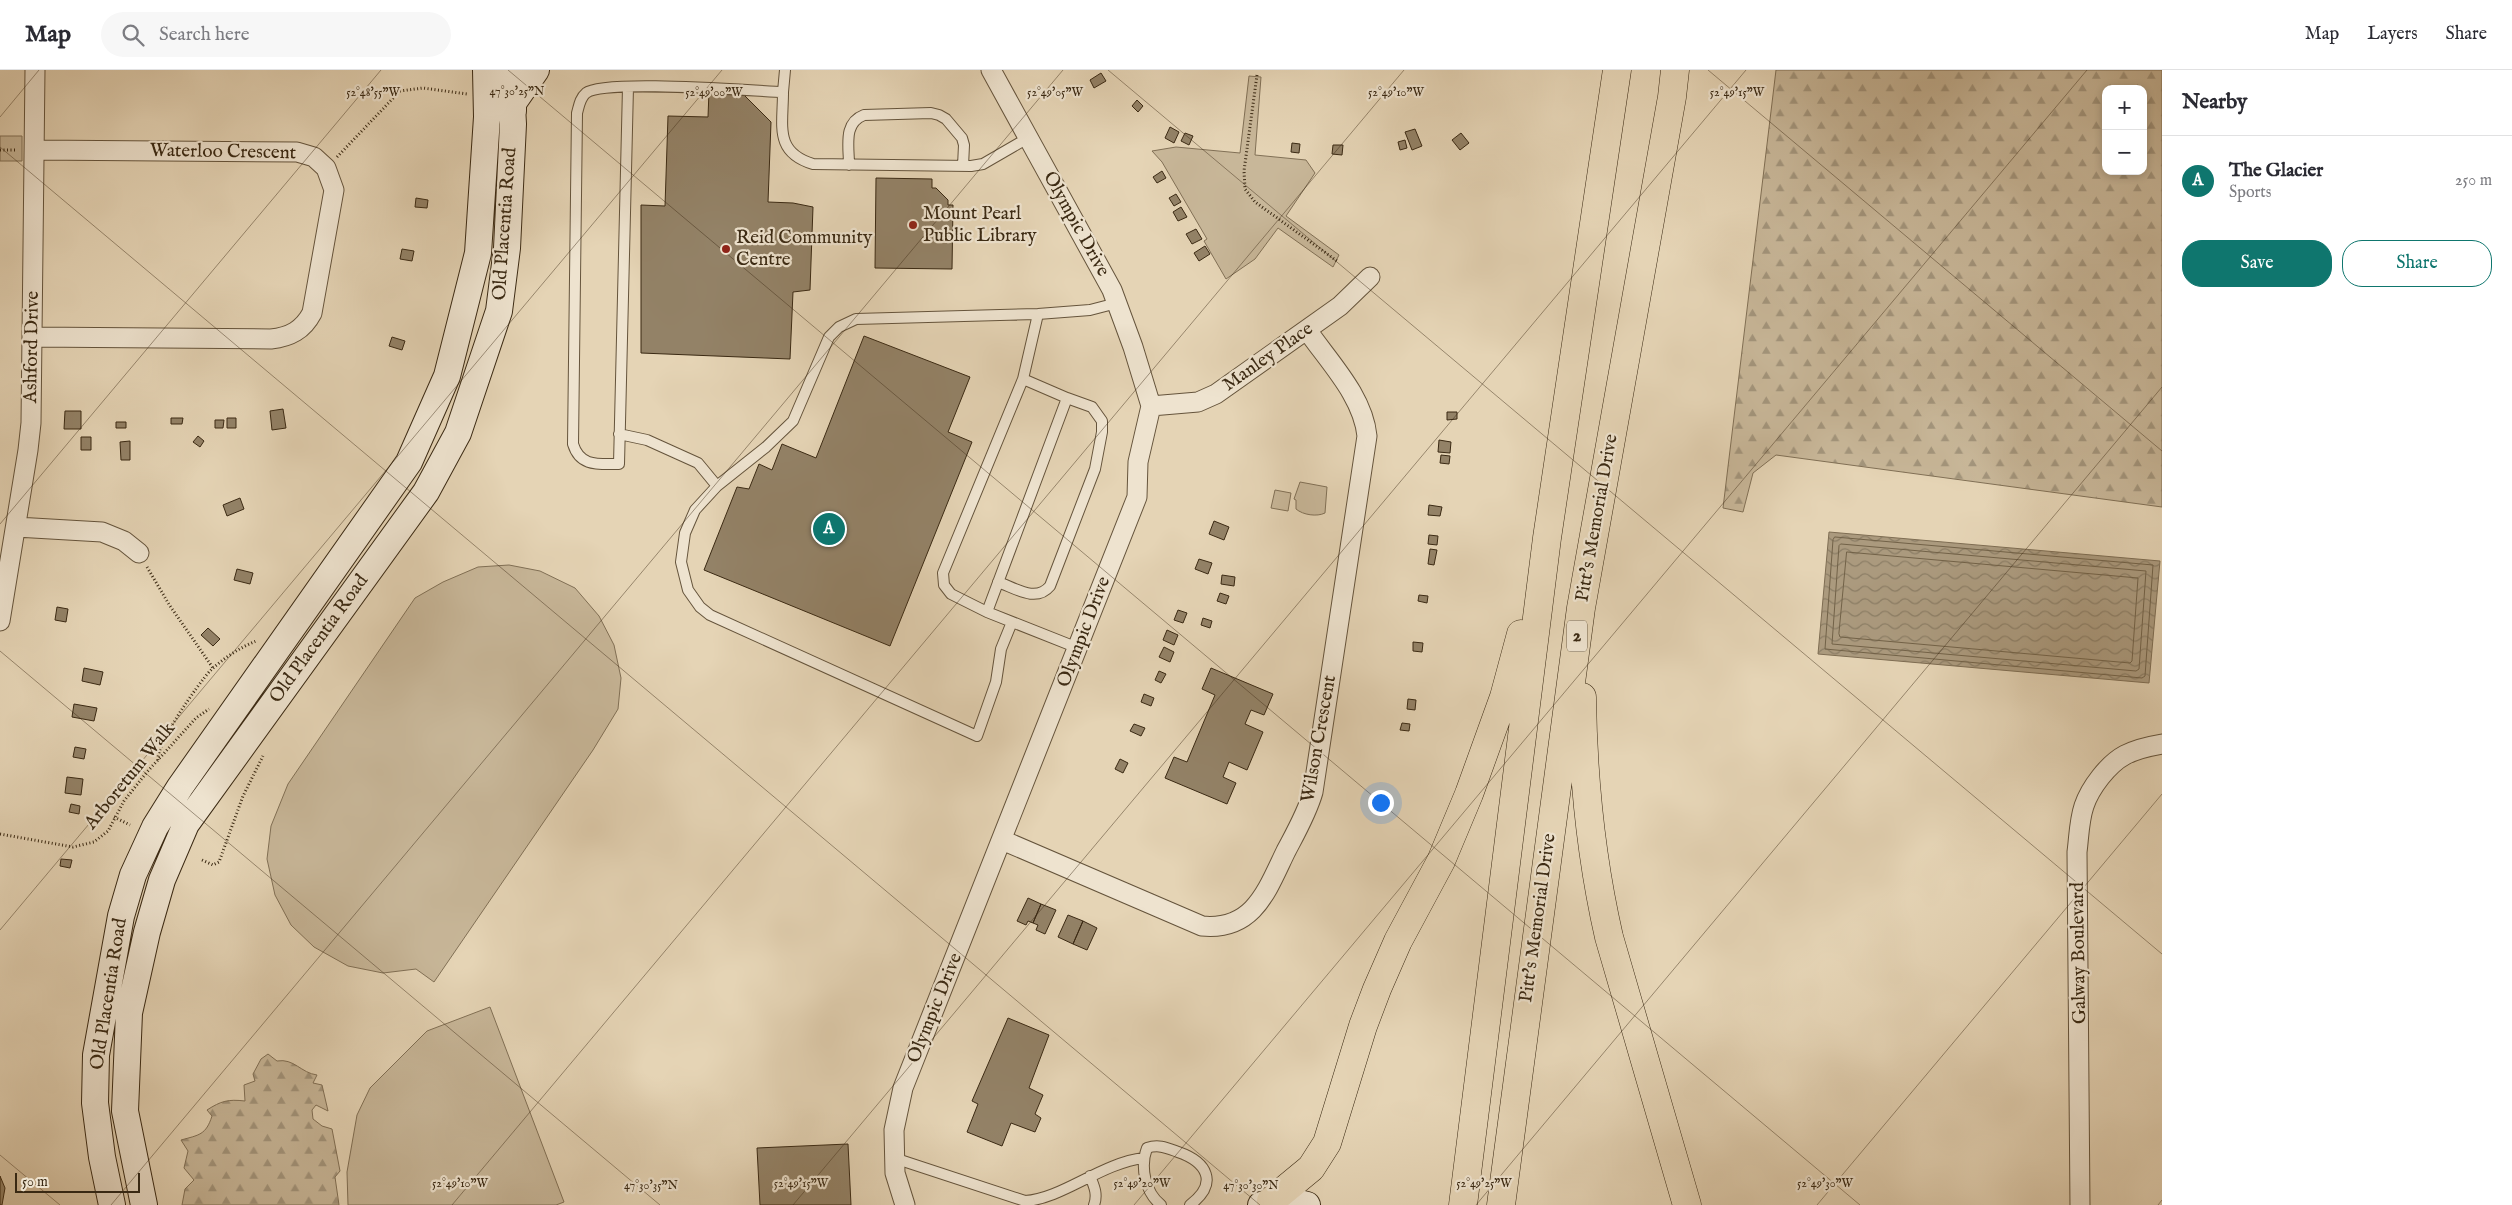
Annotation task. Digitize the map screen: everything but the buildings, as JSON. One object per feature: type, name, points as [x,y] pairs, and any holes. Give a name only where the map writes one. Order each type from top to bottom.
[{"type":"highway","name":"Pitt's Memorial Drive","points":[[1463,1205],[1547,538],[1617,70]]},
{"type":"highway","name":"Pitt's Memorial Drive","points":[[1501,1205],[1581,608],[1672,97],[1675,70]]},
{"type":"highway","points":[[1266,1203],[1309,1170],[1327,1143],[1377,989],[1398,941],[1441,861],[1469,794],[1504,697],[1547,538]]},
{"type":"highway","points":[[1581,608],[1583,758],[1600,899],[1609,937],[1687,1205]]},
{"type":"main road","name":"Old Placentia Road","points":[[112,1205],[102,1157],[95,1102],[96,1055],[121,916],[133,875],[156,827],[180,787],[409,462],[447,376],[478,253],[487,117],[486,70]]},
{"type":"main road","name":"Old Placentia Road","points":[[144,1205],[126,1111],[129,1013],[147,932],[162,880],[186,824],[426,492],[458,433],[498,311],[507,248],[513,124],[510,70]]},
{"type":"main road","points":[[513,124],[513,103],[536,70]]},
{"type":"main road","points":[[468,82],[487,117]]},
{"type":"main road","points":[[1266,1203],[1293,1200],[1307,1205]]},
{"type":"street","name":"Ashford Drive","points":[[0,621],[28,450],[32,337],[35,70]]},
{"type":"street","name":"Olympic Drive","points":[[905,1205],[895,1173],[894,1158],[894,1130],[903,1088],[1137,497],[1138,462],[1151,406],[1133,347],[1112,290],[991,70]]},
{"type":"street","name":"Waterloo Crescent","points":[[35,150],[297,152],[314,157],[326,168]]},
{"type":"street","points":[[32,337],[271,339],[289,336],[297,332],[312,313],[333,198],[333,183],[326,168]]},
{"type":"street","name":"Manley Place","points":[[1151,406],[1189,403],[1211,396],[1340,306],[1370,277]]},
{"type":"street","name":"Wilson Crescent","points":[[1002,840],[1202,926],[1213,927],[1234,922],[1252,910],[1265,894],[1307,810],[1313,792],[1366,436],[1364,416],[1354,397],[1307,330]]},
{"type":"street","points":[[16,528],[102,532],[124,541],[139,553]]},
{"type":"street","name":"Galway Boulevard","points":[[2080,1205],[2078,852],[2084,806],[2093,789],[2107,771],[2124,755],[2162,744]]},
{"type":"lane","points":[[785,70],[782,137],[784,145],[800,160],[813,164],[963,166],[983,164],[1028,138]]},
{"type":"lane","points":[[628,87],[619,464],[591,464],[583,460],[576,453],[573,444],[577,113],[580,102],[586,93],[597,88],[628,87],[783,92]]},
{"type":"lane","points":[[849,165],[848,133],[850,125],[855,118],[864,115],[930,113],[946,119],[962,138],[964,145],[963,166]]},
{"type":"lane","points":[[1012,622],[1001,649],[996,682],[977,736],[710,615],[700,607],[688,590],[681,562],[682,546],[695,510],[717,486],[766,447],[793,421],[830,337],[839,327],[856,320],[1038,314],[1090,310],[1117,303]]},
{"type":"lane","points":[[1038,314],[1023,379],[943,574],[944,585],[951,594],[987,612],[1078,648]]},
{"type":"lane","points":[[998,582],[1035,596],[1044,594],[1050,586],[1095,469],[1102,432],[1102,421],[1092,407],[1023,379]]},
{"type":"lane","points":[[987,612],[1067,398]]},
{"type":"lane","points":[[619,434],[648,440],[698,463],[717,486]]},
{"type":"lane","points":[[1161,1205],[1154,1199],[1148,1187],[1144,1174],[1144,1158],[1147,1148],[1163,1146],[1192,1157],[1202,1165],[1208,1176],[1206,1186],[1198,1199],[1190,1205]]},
{"type":"lane","points":[[894,1158],[1025,1201],[1045,1201],[1116,1163],[1144,1158]]},
{"type":"lane","points":[[1090,1176],[1096,1190],[1097,1198],[1094,1205]]},
{"type":"path","points":[[1257,75],[1244,171],[1245,189],[1255,202],[1337,261]]},
{"type":"path","points":[[326,168],[400,90],[468,82]]},
{"type":"path","points":[[139,553],[164,598],[213,668]]},
{"type":"path","points":[[158,760],[158,754],[171,727],[213,668],[251,643],[261,642]]},
{"type":"path","name":"Arboretum Walk","points":[[0,834],[68,846],[79,846],[94,842],[102,837],[129,794],[158,760],[196,718],[212,708]]},
{"type":"path","points":[[202,860],[213,865],[219,862],[243,796],[266,752]]},
{"type":"path","points":[[114,817],[130,825]]},
{"type":"green space","points":[[1776,70],[2162,70],[2162,507],[1776,455],[1753,473],[1743,512],[1723,508]]},
{"type":"green space","points":[[1249,76],[1261,77],[1255,155],[1306,160],[1315,173],[1286,216],[1339,255],[1333,267],[1278,228],[1255,259],[1226,279],[1204,241],[1207,239],[1162,162],[1152,151],[1176,147],[1240,153]]},
{"type":"green space","points":[[0,136],[22,136],[22,161],[0,161]]},
{"type":"green space","points":[[1300,482],[1327,487],[1325,513],[1310,515],[1296,509],[1296,500],[1294,499]]},
{"type":"green space","points":[[1275,490],[1291,493],[1288,511],[1271,508]]},
{"type":"green space","points":[[509,565],[540,571],[575,588],[599,616],[614,645],[621,678],[618,709],[593,750],[434,982],[416,969],[383,973],[348,966],[314,947],[291,925],[275,895],[267,859],[271,826],[288,784],[415,598],[443,582],[478,567]]},
{"type":"green space","points":[[490,1007],[564,1202],[556,1205],[348,1205],[347,1172],[357,1115],[370,1088],[427,1031]]},
{"type":"green space","points":[[268,1054],[277,1061],[288,1062],[306,1072],[317,1075],[313,1083],[322,1085],[328,1111],[316,1105],[312,1110],[313,1119],[322,1126],[332,1129],[340,1171],[335,1177],[339,1205],[182,1205],[185,1189],[194,1180],[184,1168],[188,1151],[181,1140],[204,1131],[212,1116],[207,1110],[229,1101],[245,1101],[244,1085],[255,1081],[253,1074],[261,1059]]},
{"type":"water","points":[[1829,532],[2160,561],[2149,683],[1818,654]]},
{"type":"place","name":"Mount Pearl Public Library","points":[[913,225]]},
{"type":"place","name":"Reid Community Centre","points":[[726,249]]},
{"type":"place","name":"The Glacier","points":[[829,529]]}]
